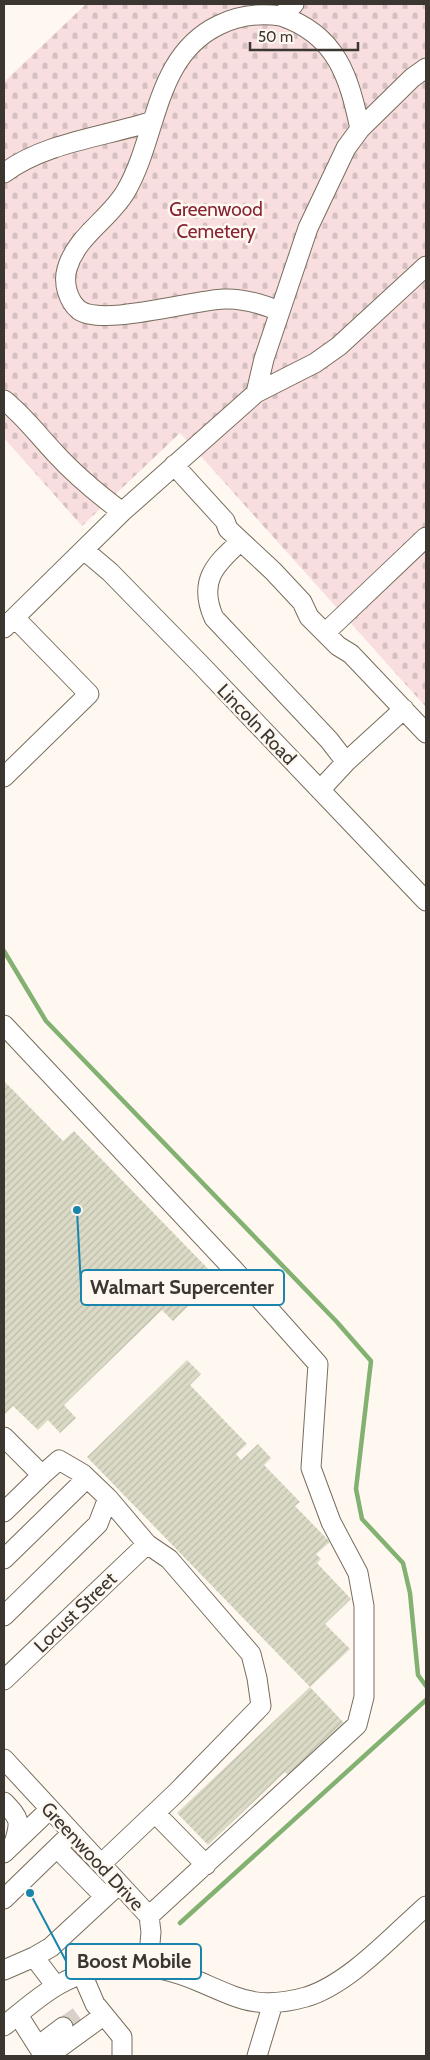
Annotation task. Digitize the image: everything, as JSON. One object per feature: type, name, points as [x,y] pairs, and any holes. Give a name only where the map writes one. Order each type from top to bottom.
[{"type":"street","points":[[279,311],[264,305],[225,299],[100,316],[80,311],[73,304],[67,290],[67,268],[83,240],[124,197],[141,164],[153,121],[168,80],[179,59],[200,36],[227,21],[245,16],[288,10],[296,21],[311,30],[334,53],[346,74],[352,90],[360,129]]},
{"type":"street","points":[[256,392],[279,311],[314,213],[346,148],[360,129],[412,78],[426,68]]},
{"type":"street","points":[[4,173],[20,162],[45,152],[153,121]]},
{"type":"street","points":[[4,777],[89,694],[9,623],[122,512],[256,392],[315,363],[339,346],[426,266]]},
{"type":"street","points":[[4,400],[27,420],[72,471],[122,512]]},
{"type":"street","points":[[174,465],[225,521],[228,529],[240,542],[273,571],[302,602],[309,617],[324,633],[338,646],[351,654],[426,733]]},
{"type":"street","points":[[324,633],[426,537]]},
{"type":"street","points":[[240,542],[225,555],[212,572],[208,582],[208,606],[214,618],[329,740],[346,762]]},
{"type":"street","name":"Lincoln Road","points":[[84,550],[110,572],[426,901]]},
{"type":"street","points":[[320,790],[346,762],[404,709]]},
{"type":"street","points":[[4,1025],[235,1271],[318,1364],[311,1468],[331,1522],[358,1573],[364,1606],[364,1697],[357,1725],[148,1916]]},
{"type":"street","points":[[7,1447],[42,1475]]},
{"type":"street","points":[[4,1512],[59,1460],[87,1478],[108,1498],[146,1544],[169,1559],[251,1654],[261,1706],[217,1752],[101,1864]]},
{"type":"street","points":[[4,1559],[87,1478]]},
{"type":"street","points":[[4,1616],[98,1524],[108,1498]]},
{"type":"street","name":"Locust Street","points":[[4,1680],[146,1544]]},
{"type":"street","name":"Greenwood Drive","points":[[4,1759],[148,1916],[151,1932],[148,1966]]},
{"type":"street","points":[[4,1802],[18,1816],[19,1826],[9,1848]]},
{"type":"street","points":[[9,1848],[50,1809]]},
{"type":"street","points":[[155,1813],[206,1865]]},
{"type":"street","points":[[4,1899],[72,1833]]},
{"type":"street","points":[[57,1848],[105,1897]]},
{"type":"street","points":[[4,1970],[34,1957],[51,1947],[119,1884]]},
{"type":"street","points":[[43,2053],[11,2020],[56,1986],[82,1974],[101,1967],[148,1966],[175,1973],[252,2003],[273,2003],[307,1996],[345,1978],[426,1906]]},
{"type":"street","points":[[34,1957],[56,1986]]},
{"type":"street","points":[[82,1974],[94,2011],[122,2037],[122,2056]]},
{"type":"street","points":[[257,2056],[273,2003]]},
{"type":"street","points":[[43,2053],[94,2011]]},
{"type":"street","points":[[43,2053],[63,2027]]},
{"type":"green space","name":"Greenwood Cemetery","points":[[86,4],[426,4],[426,707],[180,433],[82,526],[4,438],[4,82]]},
{"type":"building","points":[[4,1081],[63,1141],[74,1131],[217,1278],[173,1321],[162,1310],[64,1405],[76,1418],[60,1433],[48,1420],[38,1430],[13,1406],[4,1415]]},
{"type":"building","points":[[187,1360],[201,1374],[190,1385],[247,1444],[236,1454],[241,1460],[258,1444],[271,1458],[264,1465],[300,1502],[295,1506],[330,1542],[316,1554],[321,1559],[317,1563],[351,1599],[325,1624],[350,1649],[310,1687],[87,1457]]},
{"type":"building","points":[[310,1687],[344,1723],[289,1776],[285,1772],[208,1845],[177,1813]]},
{"type":"waterway","points":[[4,951],[46,1021],[336,1321],[371,1361],[356,1489],[362,1519],[403,1563],[410,1593],[418,1675],[426,1686]]},
{"type":"waterway","points":[[180,1923],[426,1700]]},
{"type":"tunnel","points":[[63,2027],[84,2012]]},
{"type":"place","name":"Walmart Supercenter","points":[[77,1210]]},
{"type":"place","name":"Boost Mobile","points":[[30,1893]]}]
